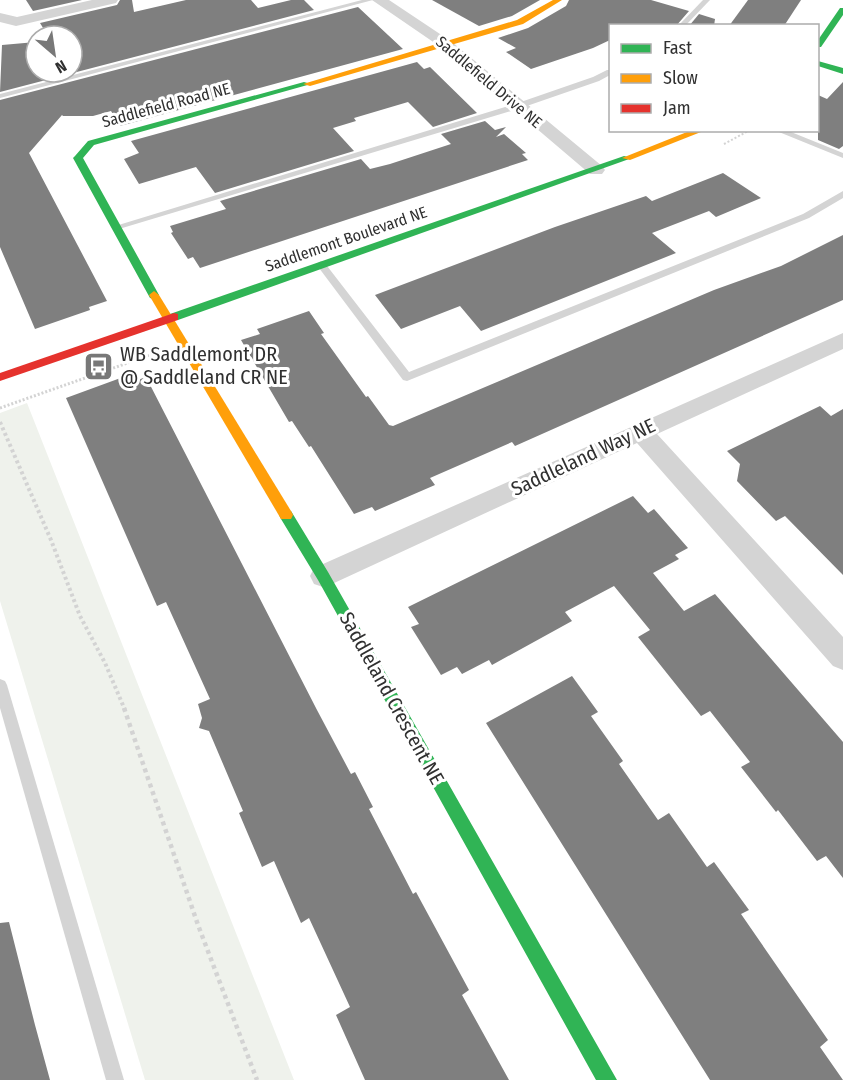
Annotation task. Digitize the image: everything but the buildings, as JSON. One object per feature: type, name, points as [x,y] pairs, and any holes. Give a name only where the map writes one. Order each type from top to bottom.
[{"type":"street","points":[[0,17],[16,22],[111,0]]},
{"type":"street","name":"Saddlefield Drive NE","points":[[379,0],[447,45],[596,170]]},
{"type":"street","points":[[447,45],[520,22],[558,0]]},
{"type":"street","points":[[819,44],[843,10]]},
{"type":"street","name":"Saddlefield Road NE","points":[[170,319],[160,306],[78,158],[91,143],[447,45]]},
{"type":"street","points":[[819,63],[843,70]]},
{"type":"street","name":"Saddlemont Boulevard NE","points":[[0,377],[596,170],[697,132]]},
{"type":"street","name":"Saddleland Crescent NE","points":[[170,319],[323,576],[607,1080]]},
{"type":"street","name":"Saddleland Way NE","points":[[323,576],[843,340]]},
{"type":"street","points":[[640,431],[843,657]]},
{"type":"lane","points":[[0,96],[370,0]]},
{"type":"lane","points":[[683,24],[707,0]]},
{"type":"lane","points":[[116,227],[518,106],[609,72]]},
{"type":"lane","points":[[783,132],[843,156]]},
{"type":"lane","points":[[321,264],[407,377],[806,216],[843,194]]},
{"type":"lane","points":[[0,684],[115,1080]]},
{"type":"path","points":[[0,408],[153,354]]},
{"type":"path","points":[[0,422],[51,540],[80,616],[105,663],[133,730],[198,925],[257,1080]]},
{"type":"shaded area","points":[[27,403],[294,1080],[145,1080],[0,601],[0,413]]},
{"type":"traffic: fast","points":[[819,44],[843,10]]},
{"type":"traffic: fast","points":[[819,63],[843,71]]},
{"type":"traffic: fast","points":[[154,295],[78,158],[91,143],[307,84]]},
{"type":"traffic: fast","points":[[174,317],[627,158]]},
{"type":"traffic: fast","points":[[286,515],[323,576],[607,1080]]},
{"type":"traffic: slow","points":[[307,84],[520,22],[558,0]]},
{"type":"traffic: slow","points":[[627,158],[697,132]]},
{"type":"traffic: slow","points":[[154,295],[286,515]]},
{"type":"traffic: jam","points":[[0,377],[174,317]]},
{"type":"place","name":"WB Saddlemont DR @ Saddleland CR NE","points":[[99,366]]}]
